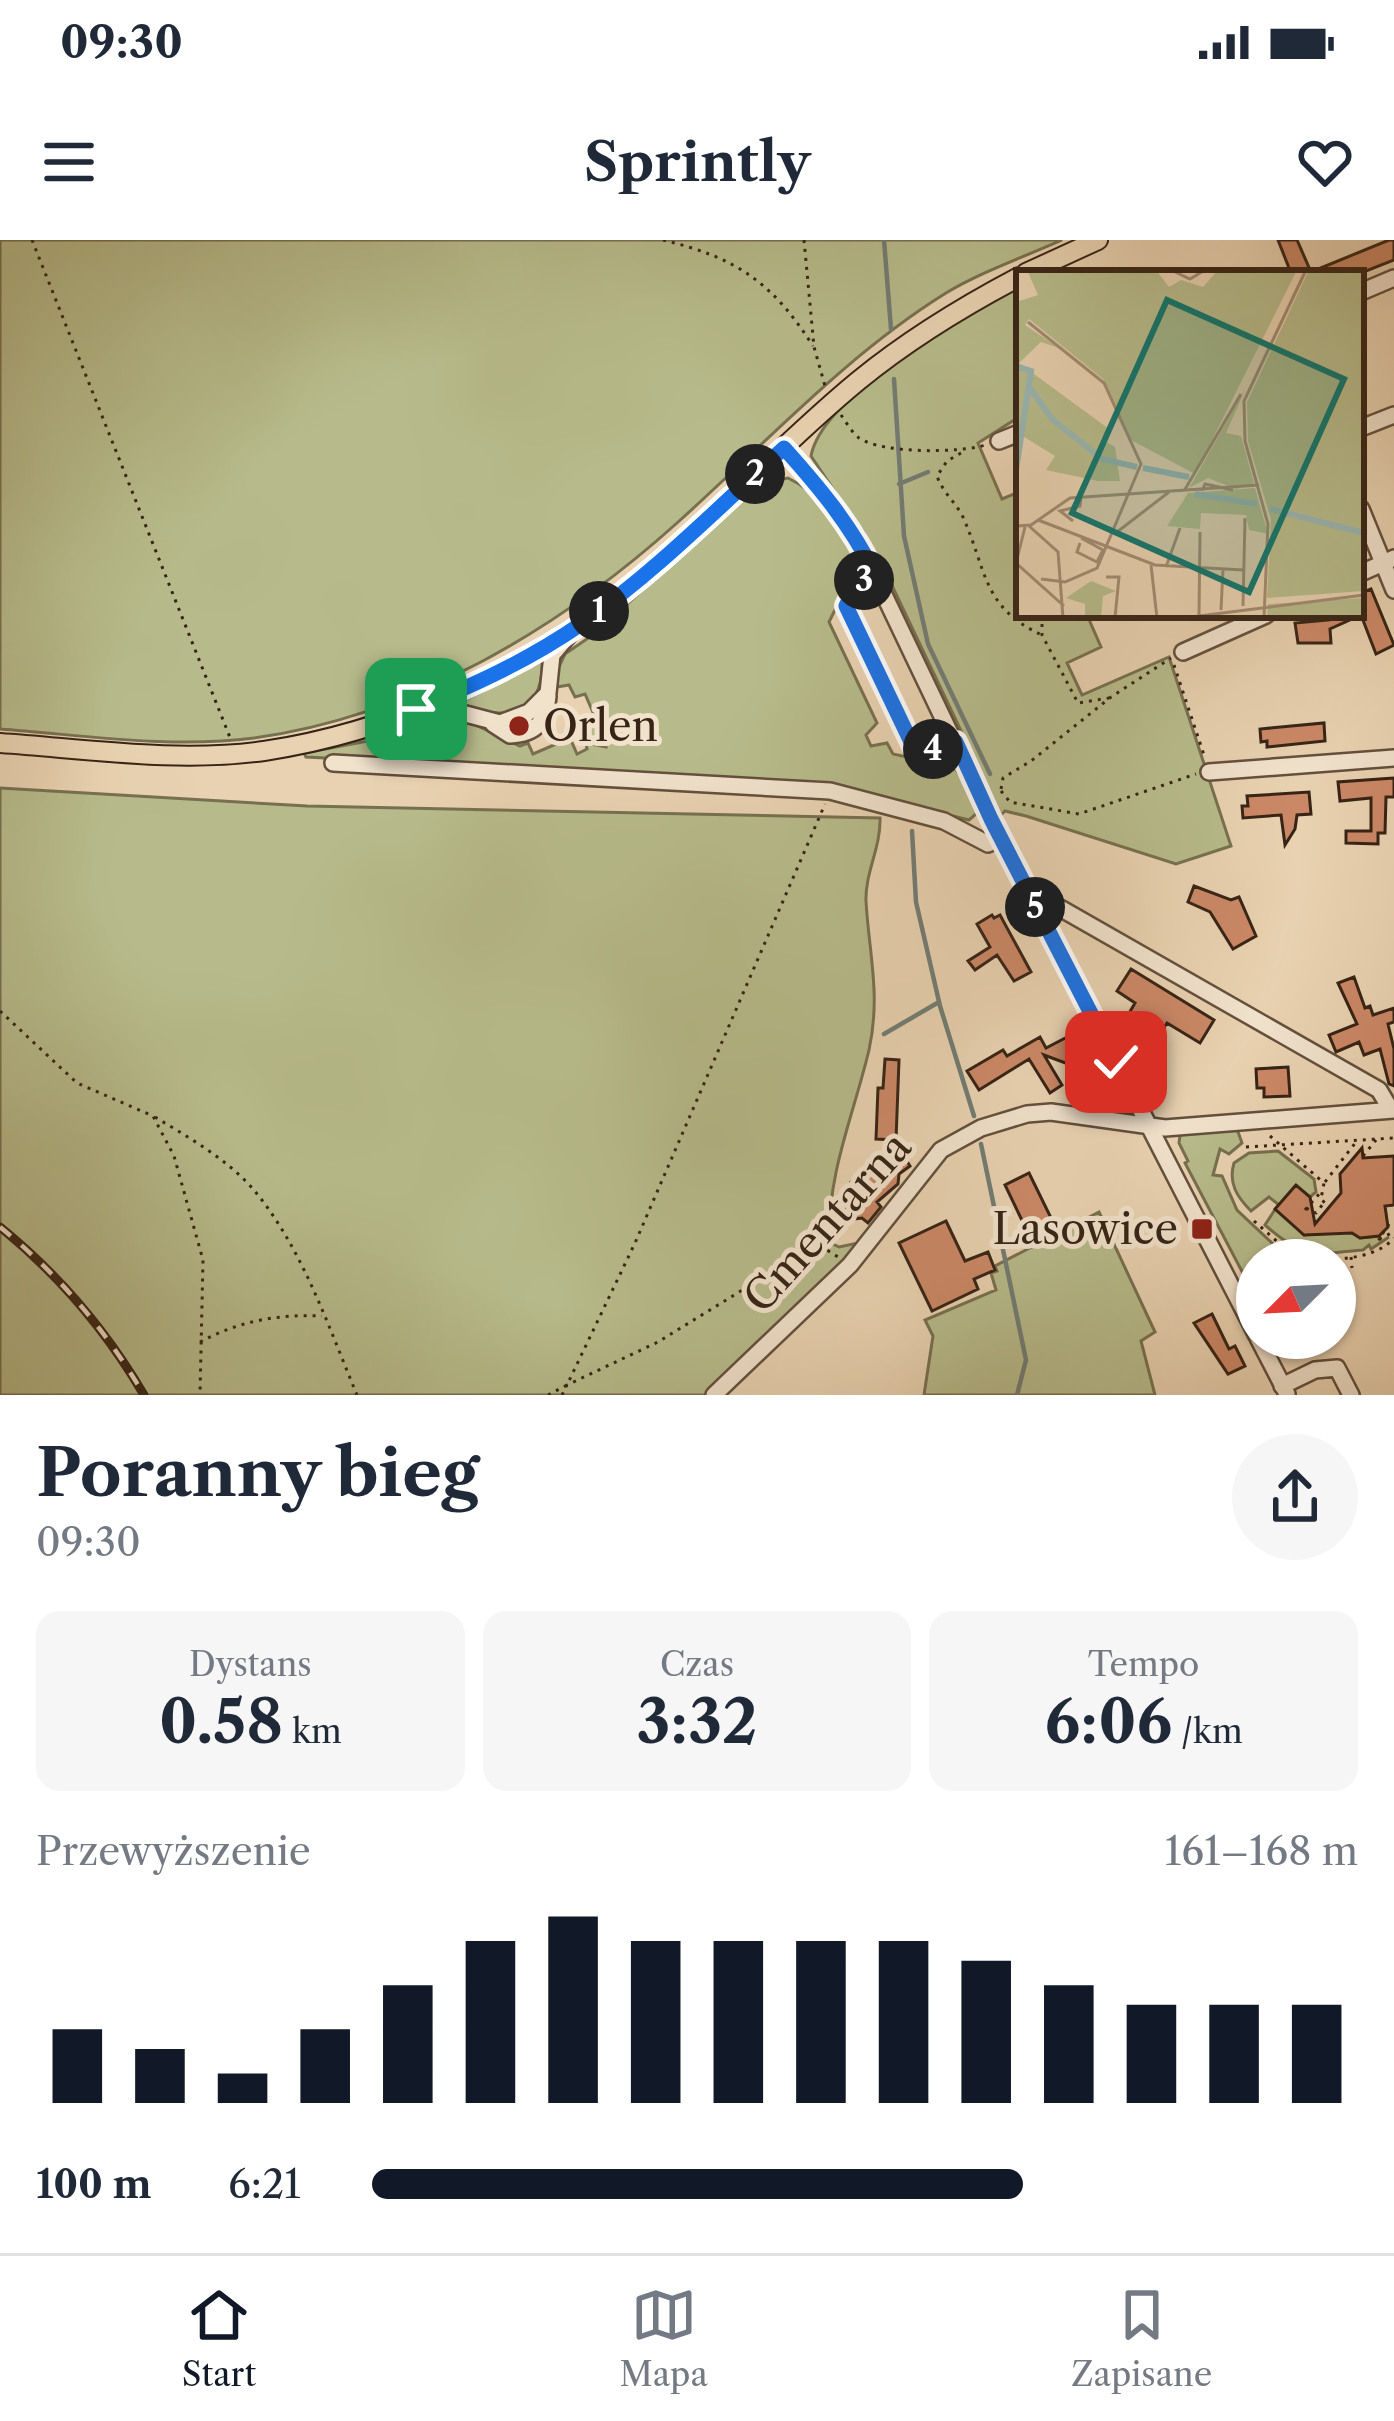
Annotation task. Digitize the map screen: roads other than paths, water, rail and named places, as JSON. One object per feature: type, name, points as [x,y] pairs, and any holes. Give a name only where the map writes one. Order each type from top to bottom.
[{"type":"main road","points":[[1033,270],[1098,240]]},
{"type":"main road","points":[[0,743],[236,754],[328,737],[416,709],[508,668],[580,624],[658,562],[832,404],[928,329],[1016,278]]},
{"type":"street","points":[[1364,291],[1394,278]]},
{"type":"street","points":[[1364,427],[1394,415]]},
{"type":"street","points":[[999,441],[1016,434]]},
{"type":"street","points":[[784,448],[856,536],[1041,918],[1236,1296]]},
{"type":"street","points":[[1364,515],[1389,561],[1394,590]]},
{"type":"street","points":[[874,574],[857,583],[846,606],[912,744],[938,750],[956,742]]},
{"type":"street","points":[[1177,655],[1259,618]]},
{"type":"street","points":[[1215,622],[1233,629]]},
{"type":"street","points":[[416,709],[458,712],[490,723],[529,712],[548,693],[552,655],[580,624]]},
{"type":"street","points":[[1209,772],[1394,758]]},
{"type":"street","points":[[333,763],[830,791],[944,821],[988,844],[1001,838]]},
{"type":"street","points":[[1041,918],[1060,908],[1379,1090],[1392,1110]]},
{"type":"street","name":"Cmentarna","points":[[714,1395],[850,1264],[941,1150],[981,1127],[1051,1112],[1150,1127],[1392,1110]]},
{"type":"street","points":[[1269,1359],[1285,1390],[1315,1370],[1337,1368],[1351,1395]]},
{"type":"waterway","points":[[884,240],[891,329]]},
{"type":"waterway","points":[[894,379],[904,536],[928,644],[990,774]]},
{"type":"waterway","points":[[899,484],[928,472]]},
{"type":"waterway","points":[[912,831],[916,902],[940,1006],[974,1116]]},
{"type":"waterway","points":[[884,1034],[939,1002]]},
{"type":"waterway","points":[[981,1144],[1026,1360],[1017,1395]]},
{"type":"railway","points":[[0,1227],[80,1304],[144,1395]]},
{"type":"place","name":"Orlen","points":[[519,726]]},
{"type":"place","name":"Lasowice","points":[[1202,1229]]}]
